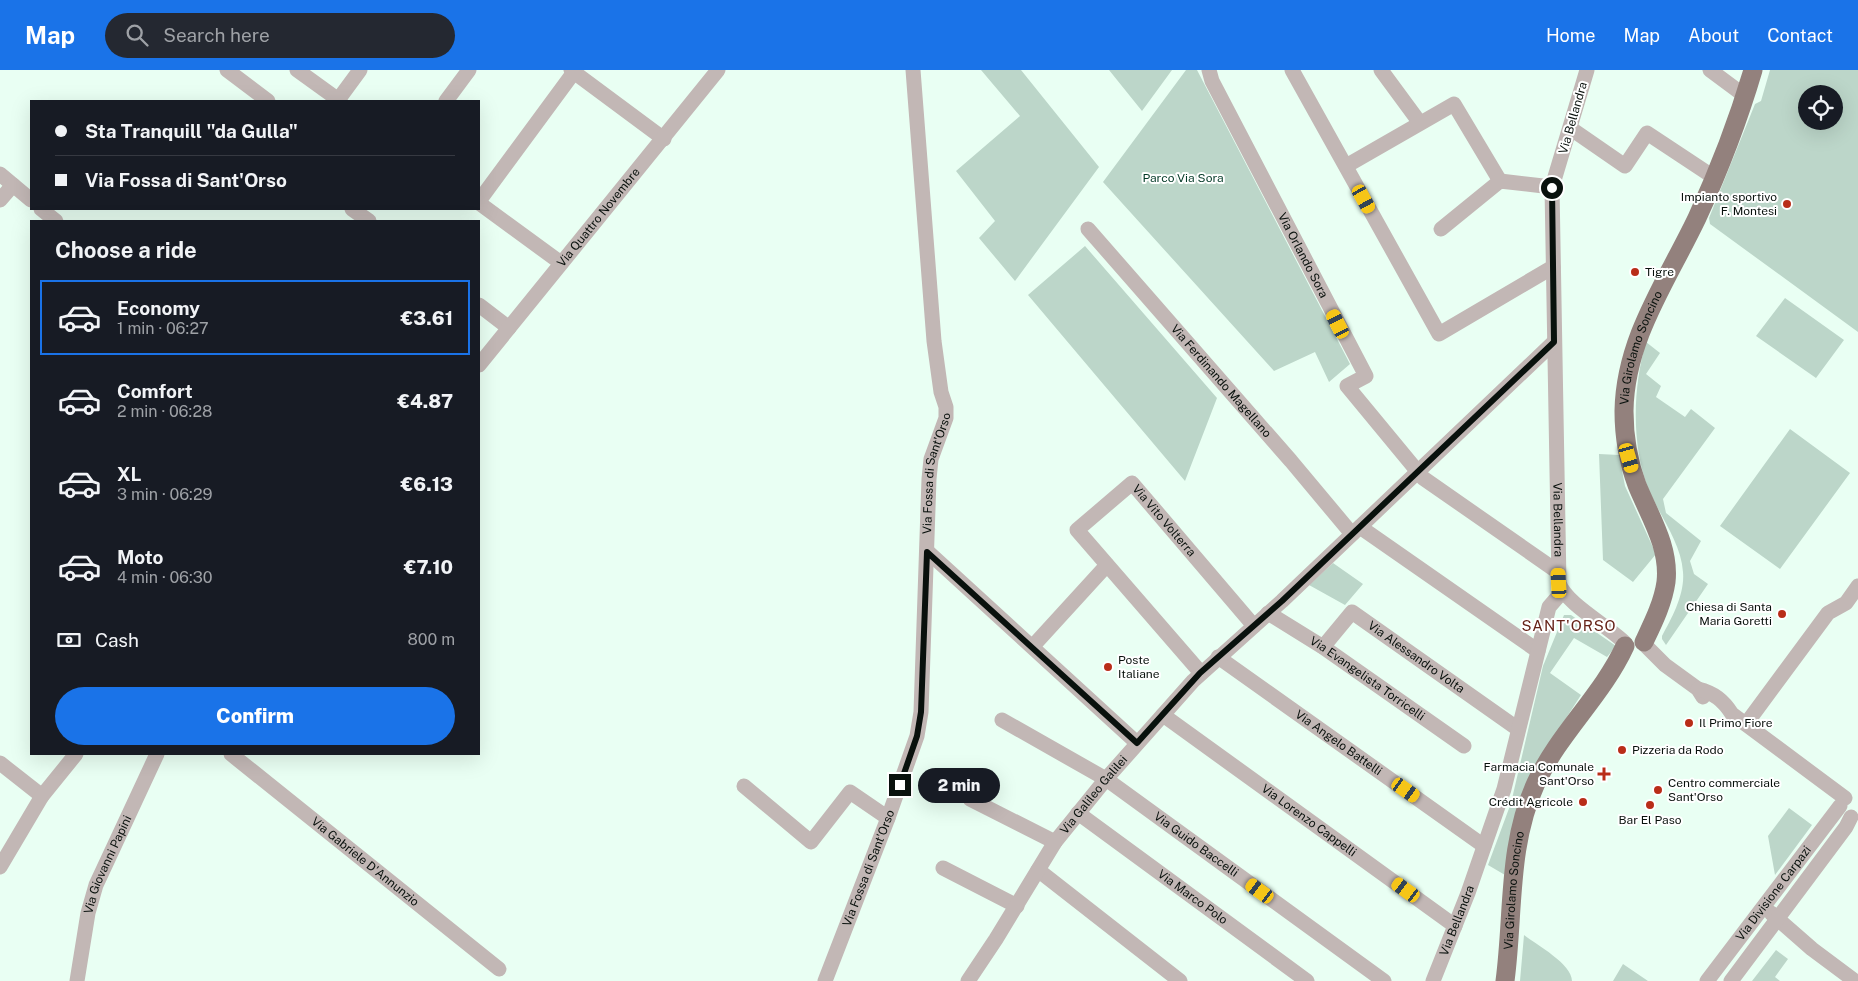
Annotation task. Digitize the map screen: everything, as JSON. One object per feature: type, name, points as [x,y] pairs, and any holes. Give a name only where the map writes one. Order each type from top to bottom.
[{"type":"main road","name":"Via Girolamo Soncino","points":[[1505,981],[1514,862],[1524,813],[1536,782],[1553,752],[1635,644],[1658,610],[1666,580],[1664,554],[1660,538],[1637,484],[1629,458],[1625,434],[1625,388],[1628,369],[1640,330],[1715,178],[1746,96],[1753,70]]},
{"type":"street","points":[[227,70],[267,100]]},
{"type":"street","points":[[297,70],[338,100]]},
{"type":"street","points":[[340,100],[360,70]]},
{"type":"street","points":[[447,100],[469,70]]},
{"type":"street","name":"Via Quattro Novembre","points":[[480,363],[664,139],[718,70]]},
{"type":"street","name":"Via Fossa di Sant'Orso","points":[[825,981],[888,818],[917,736],[921,712],[931,459],[946,418],[946,407],[941,392],[934,332],[913,70]]},
{"type":"street","name":"Via Orlando Sora","points":[[1209,70],[1212,81],[1366,376],[1347,386],[1418,471]]},
{"type":"street","points":[[1292,70],[1439,334],[1553,267]]},
{"type":"street","points":[[1381,70],[1420,123]]},
{"type":"street","name":"Via Bellandra","points":[[1433,981],[1455,926],[1504,789],[1549,607],[1562,592],[1558,572],[1552,188],[1587,70]]},
{"type":"street","points":[[1710,70],[1746,96]]},
{"type":"street","points":[[480,201],[572,71],[664,139]]},
{"type":"street","points":[[1346,166],[1454,104],[1500,181]]},
{"type":"street","points":[[1570,128],[1625,166],[1647,133],[1715,178]]},
{"type":"street","points":[[0,174],[30,199]]},
{"type":"street","points":[[1441,229],[1500,181],[1552,188]]},
{"type":"street","points":[[0,200],[13,185]]},
{"type":"street","points":[[480,203],[562,263]]},
{"type":"street","points":[[42,210],[55,220]]},
{"type":"street","points":[[353,210],[368,220]]},
{"type":"street","name":"Via Ferdinando Magellano","points":[[1088,229],[1291,461],[1356,530],[1538,651]]},
{"type":"street","points":[[480,306],[509,328]]},
{"type":"street","name":"Via Galileo Galilei","points":[[968,981],[1017,906],[1055,842],[1106,779],[1200,673],[1268,613],[1554,342]]},
{"type":"street","points":[[1418,471],[1423,478],[1558,572]]},
{"type":"street","name":"Via Vito Volterra","points":[[1107,564],[1077,530],[1132,482],[1254,626]]},
{"type":"street","points":[[927,552],[1033,646],[1137,743]]},
{"type":"street","points":[[1033,646],[1107,564],[1200,673]]},
{"type":"street","points":[[1746,724],[1828,613],[1846,603],[1858,586]]},
{"type":"street","points":[[1562,592],[1607,626],[1698,689],[1705,701],[1719,711],[1732,714],[1746,724],[1852,810]]},
{"type":"street","name":"Via Alessandro Volta","points":[[1323,647],[1352,612],[1518,729]]},
{"type":"street","name":"Via Evangelista Torricelli","points":[[1268,613],[1323,647],[1464,746]]},
{"type":"street","name":"Via Angelo Battelli","points":[[1218,657],[1484,846]]},
{"type":"street","name":"Via Lorenzo Cappelli","points":[[1163,715],[1455,926]]},
{"type":"street","name":"Via Guido Baccelli","points":[[1002,720],[1106,779],[1384,981]]},
{"type":"street","points":[[0,867],[42,796],[75,755]]},
{"type":"street","name":"Via Giovanni Papini","points":[[77,981],[88,913],[96,885],[157,755]]},
{"type":"street","name":"Via Gabriele D'Annunzio","points":[[232,755],[500,969]]},
{"type":"street","points":[[0,763],[42,796]]},
{"type":"street","points":[[744,786],[811,842],[850,792],[888,818]]},
{"type":"street","points":[[970,799],[1055,842]]},
{"type":"street","name":"Via Divisione Carpazi","points":[[1707,981],[1762,907],[1852,810]]},
{"type":"street","name":"Via Divisione Carpazi","points":[[1731,981],[1846,827],[1852,810]]},
{"type":"street","name":"Via Marco Polo","points":[[1078,812],[1307,981]]},
{"type":"street","points":[[942,868],[1017,906]]},
{"type":"street","points":[[1038,870],[1180,981]]},
{"type":"street","points":[[1762,907],[1855,981]]},
{"type":"green space","points":[[981,70],[1021,70],[1099,167],[1015,281],[979,238],[995,221],[956,171],[1020,116]]},
{"type":"green space","points":[[1109,70],[1172,70],[1142,111]]},
{"type":"green space","name":"Parco Via Sora","points":[[1186,70],[1197,70],[1350,364],[1329,382],[1315,352],[1274,371],[1103,182]]},
{"type":"green space","name":"Impianto sportivo F. Montesi","points":[[1770,70],[1858,70],[1858,332],[1710,224],[1709,218],[1755,104],[1761,101]]},
{"type":"green space","points":[[1085,246],[1217,398],[1185,481],[1028,295]]},
{"type":"green space","points":[[1785,298],[1844,340],[1816,378],[1756,336]]},
{"type":"green space","points":[[1646,342],[1660,353],[1646,374],[1661,386],[1656,397],[1685,417],[1691,409],[1715,428],[1663,499],[1666,513],[1701,541],[1690,561],[1694,574],[1708,584],[1666,645],[1662,636],[1674,614],[1680,597],[1683,572],[1674,539],[1648,488],[1639,453],[1636,434],[1636,396]]},
{"type":"green space","points":[[1790,429],[1850,473],[1780,569],[1720,526]]},
{"type":"green space","points":[[1599,454],[1619,455],[1625,486],[1656,554],[1633,582],[1603,560]]},
{"type":"green space","points":[[1333,563],[1363,584],[1345,605],[1309,585]]},
{"type":"green space","points":[[1564,615],[1571,615],[1616,646],[1607,657],[1574,638],[1550,673],[1581,695],[1541,757],[1505,875],[1488,865],[1511,803],[1543,666]]},
{"type":"green space","points":[[1789,808],[1812,825],[1775,875],[1768,836]]},
{"type":"green space","points":[[1524,935],[1560,962],[1566,968],[1572,981],[1520,981]]},
{"type":"green space","points":[[1776,950],[1788,959],[1775,977],[1780,981],[1752,981]]},
{"type":"green space","points":[[1623,964],[1648,981],[1613,981]]},
{"type":"place","name":"Impianto sportivo F. Montesi","points":[[1787,204]]},
{"type":"place","name":"Tigre","points":[[1635,272]]},
{"type":"place","name":"Chiesa di Santa Maria Goretti","points":[[1782,614]]},
{"type":"place","name":"Poste Italiane","points":[[1108,667]]},
{"type":"place","name":"Il Primo Fiore","points":[[1689,723]]},
{"type":"place","name":"Pizzeria da Rodo","points":[[1622,750]]},
{"type":"place","name":"Farmacia Comunale Sant'Orso","points":[[1604,774]]},
{"type":"place","name":"Centro commerciale Sant'Orso","points":[[1658,790]]},
{"type":"place","name":"Crédit Agricole","points":[[1583,802]]},
{"type":"place","name":"Bar El Paso","points":[[1650,805]]},
{"type":"district","name":"SANT'ORSO","points":[[1569,625]]},
{"type":"route","points":[[900,785],[917,736],[921,712],[927,552],[1033,646],[1137,743],[1200,673],[1282,601],[1554,342],[1552,188]]}]
